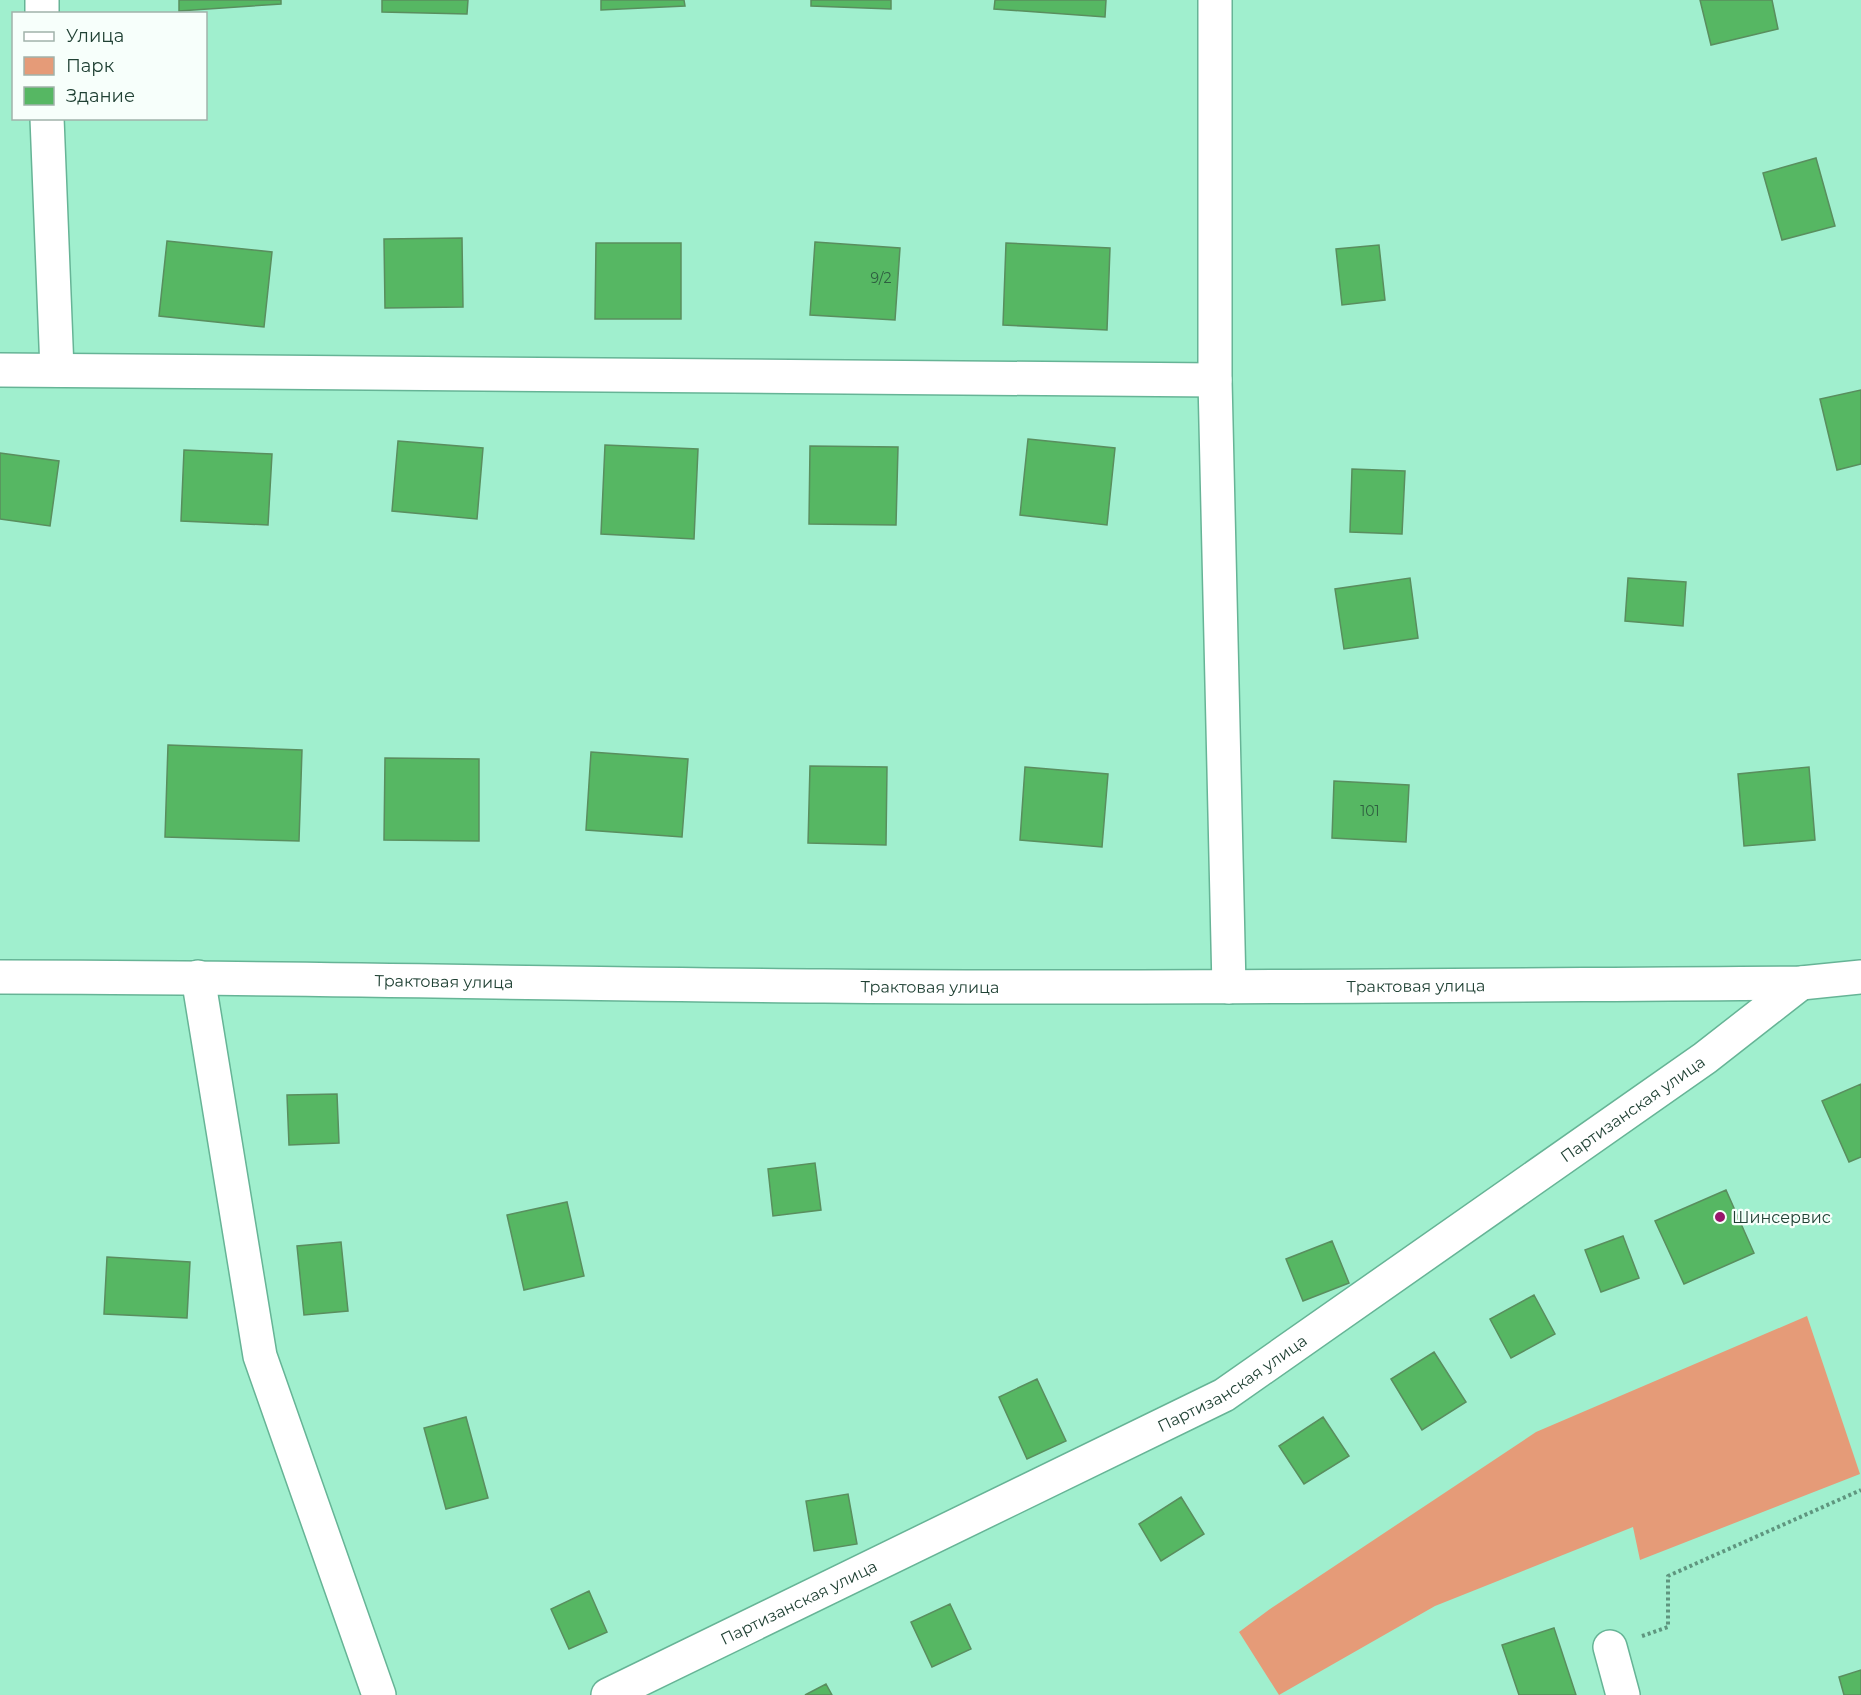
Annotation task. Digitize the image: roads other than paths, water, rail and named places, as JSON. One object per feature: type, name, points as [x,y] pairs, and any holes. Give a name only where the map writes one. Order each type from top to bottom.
[{"type":"main road","points":[[1215,0],[1215,380],[1229,987]]},
{"type":"main road","points":[[47,120],[57,370]]},
{"type":"main road","points":[[0,370],[1215,380]]},
{"type":"main road","name":"Трактовая улица","points":[[0,977],[198,977],[824,986],[1229,987],[1801,983],[1861,977]]},
{"type":"main road","points":[[198,977],[260,1356],[379,1695]]},
{"type":"main road","name":"Партизанская улица","points":[[608,1695],[1224,1395],[1705,1058],[1801,983]]},
{"type":"main road","points":[[1610,1647],[1623,1695]]},
{"type":"place","name":"Шинсервис","points":[[1720,1217]]}]
